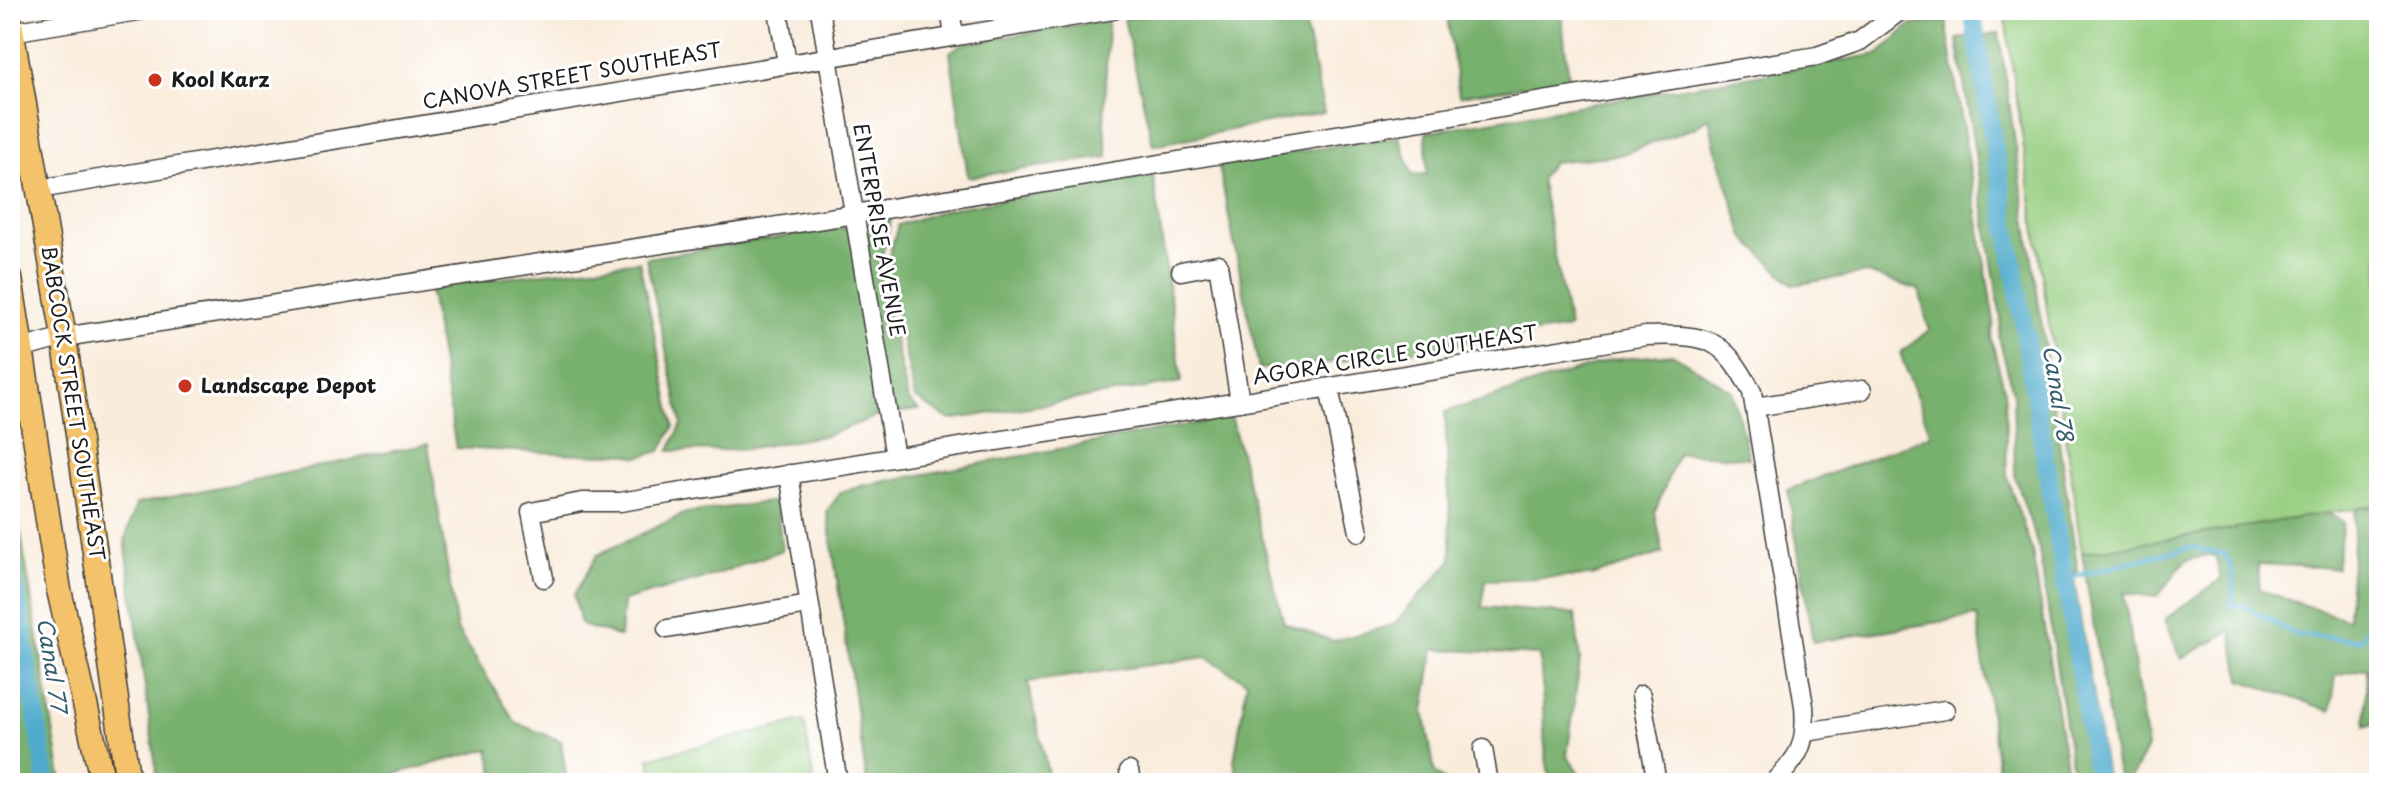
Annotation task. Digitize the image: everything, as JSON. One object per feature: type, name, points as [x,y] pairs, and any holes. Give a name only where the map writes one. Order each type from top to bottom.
[{"type":"main road","name":"BABCOCK STREET SOUTHEAST","points":[[11,27],[64,337],[128,783]]},
{"type":"main road","points":[[10,278],[16,351],[59,590],[103,783]]},
{"type":"street","points":[[11,27],[61,17],[144,10]]},
{"type":"street","points":[[778,10],[787,63]]},
{"type":"street","name":"ENTERPRISE AVENUE","points":[[820,10],[895,457]]},
{"type":"street","points":[[950,10],[954,35]]},
{"type":"street","name":"CANOVA STREET SOUTHEAST","points":[[39,189],[954,35],[1028,17],[1111,10]]},
{"type":"street","points":[[16,351],[64,337],[855,214],[1817,56],[1860,41],[1901,10]]},
{"type":"street","points":[[1181,271],[1218,264],[1240,402]]},
{"type":"street","name":"AGORA CIRCLE SOUTHEAST","points":[[544,578],[531,512],[582,502],[620,502],[1646,336],[1683,335],[1713,342],[1736,361],[1752,392],[1806,732]]},
{"type":"street","points":[[1329,388],[1359,532]]},
{"type":"street","points":[[1755,407],[1862,390]]},
{"type":"street","points":[[789,474],[838,783]]},
{"type":"street","points":[[667,629],[809,605]]},
{"type":"street","points":[[1641,695],[1657,783]]},
{"type":"street","points":[[1774,783],[1797,758],[1806,732],[1945,710]]},
{"type":"street","points":[[1483,749],[1489,783]]},
{"type":"green space","points":[[1177,10],[1302,10],[1324,112],[1153,145],[1124,19]]},
{"type":"green space","points":[[1446,10],[1561,10],[1569,80],[1459,96]]},
{"type":"green space","points":[[2004,10],[2379,10],[2379,505],[2082,553]]},
{"type":"green space","points":[[1108,20],[1104,124],[1108,157],[968,177],[950,52],[962,44]]},
{"type":"green space","points":[[1946,21],[1994,321],[1991,338],[2005,392],[2007,477],[2032,551],[2068,779],[2033,782],[1999,777],[1977,616],[1813,642],[1788,490],[1931,435],[1900,353],[1929,330],[1919,290],[1867,273],[1793,285],[1744,237],[1714,143],[1709,117],[1694,128],[1619,155],[1553,162],[1540,178],[1569,328],[1314,365],[1259,369],[1219,167],[1257,158],[1399,136],[1412,174],[1427,174],[1426,132],[1879,54],[1910,25]]},
{"type":"green space","points":[[1999,33],[2078,571],[2073,573],[2107,783],[2074,783],[2039,550],[2015,476],[2013,392],[1999,338],[2001,319],[1957,39]]},
{"type":"green space","points":[[1153,175],[1182,382],[950,420],[915,398],[886,266],[898,225],[947,209]]},
{"type":"green space","points":[[891,220],[879,267],[908,400],[919,410],[880,415],[828,435],[739,450],[669,451],[682,424],[646,258]]},
{"type":"green space","points":[[639,261],[674,426],[661,451],[638,457],[620,453],[598,455],[456,448],[429,287]]},
{"type":"green space","points":[[1672,354],[1732,391],[1749,458],[1678,453],[1655,512],[1663,553],[1591,576],[1486,580],[1482,607],[1575,614],[1580,661],[1567,756],[1586,783],[1551,783],[1545,751],[1539,655],[1434,649],[1424,711],[1435,773],[1449,783],[1239,783],[1234,761],[1247,682],[1206,657],[1028,682],[1050,783],[867,783],[827,511],[841,492],[1231,417],[1284,623],[1333,641],[1393,625],[1452,560],[1445,412],[1610,360]]},
{"type":"green space","points":[[428,444],[457,630],[516,723],[561,741],[567,783],[496,783],[489,749],[360,783],[158,783],[125,540],[136,504]]},
{"type":"green space","points":[[10,469],[62,783],[10,783]]},
{"type":"green space","points":[[776,501],[782,550],[715,575],[623,601],[620,637],[581,625],[574,595],[597,555],[686,513]]},
{"type":"green space","points":[[2379,505],[2379,722],[2365,727],[2367,668],[2336,675],[2331,711],[2241,680],[2231,631],[2181,659],[2165,619],[2221,579],[2215,555],[2186,560],[2157,597],[2124,593],[2147,748],[2128,783],[2119,783],[2082,553],[2328,513],[2343,523],[2336,568],[2258,564],[2260,590],[2348,620],[2355,509]]},
{"type":"green space","points":[[804,721],[814,783],[654,783],[649,758]]},
{"type":"waterway","name":"Canal 78","points":[[1972,10],[2098,783]]},
{"type":"waterway","points":[[2064,579],[2191,547],[2226,555],[2234,578],[2232,605],[2245,606],[2296,635],[2360,640],[2379,614]]},
{"type":"waterway","name":"Canal 77","points":[[10,555],[47,783]]},
{"type":"place","name":"Kool Karz","points":[[155,80]]},
{"type":"place","name":"Landscape Depot","points":[[185,386]]}]
